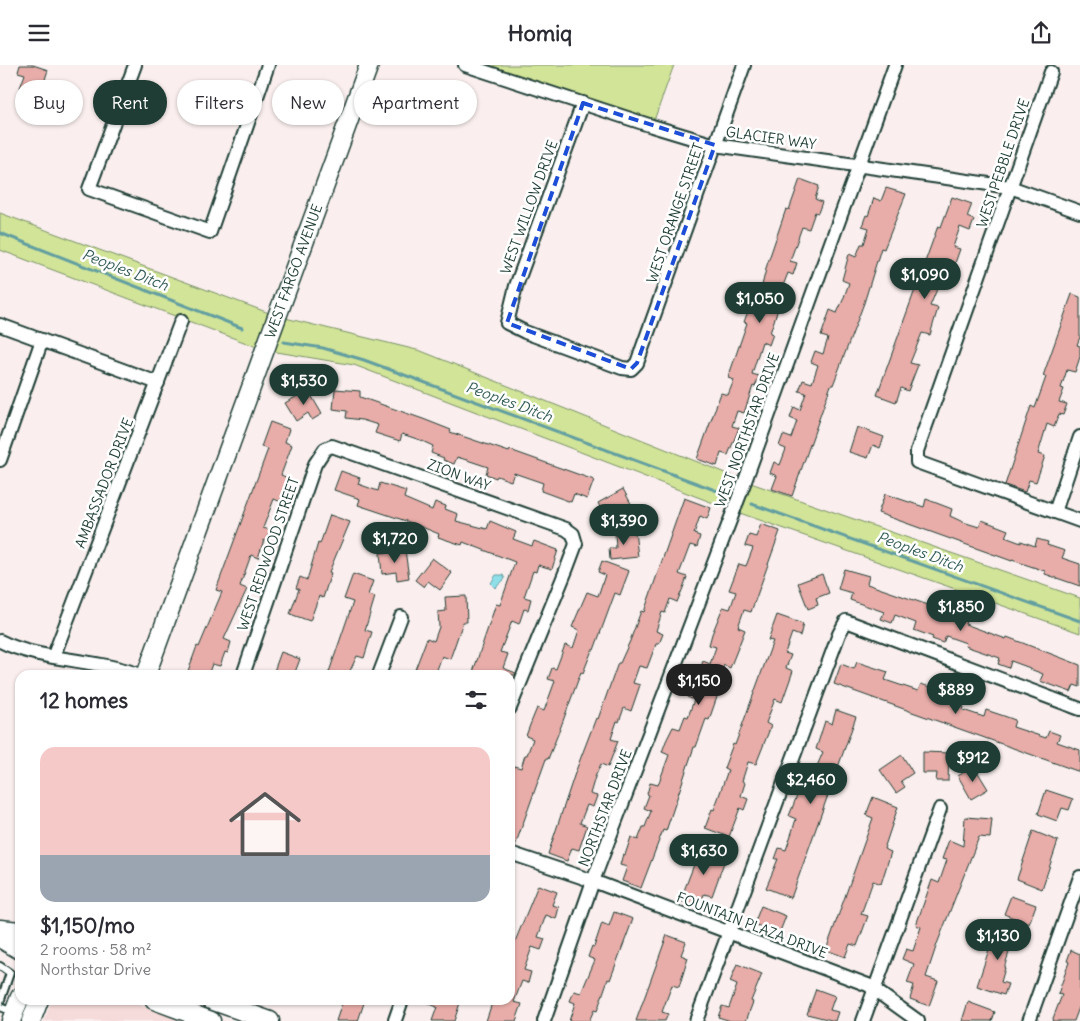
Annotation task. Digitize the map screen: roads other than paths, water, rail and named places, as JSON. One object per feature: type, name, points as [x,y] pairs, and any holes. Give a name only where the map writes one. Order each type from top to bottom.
[{"type":"main road","name":"WEST FARGO AVENUE","points":[[148,670],[369,65]]},
{"type":"main road","points":[[0,929],[15,930]]},
{"type":"main road","points":[[0,937],[15,947]]},
{"type":"main road","points":[[31,1021],[37,1005]]},
{"type":"main road","points":[[168,1005],[211,1021]]},
{"type":"main road","points":[[225,1005],[270,1021]]},
{"type":"street","points":[[136,65],[89,189],[210,232],[268,65]]},
{"type":"street","name":"GLACIER WAY","points":[[465,65],[715,145],[1010,187],[1080,212]]},
{"type":"street","name":"WEST ORANGE STREET","points":[[631,369],[637,363],[744,65]]},
{"type":"street","name":"WEST NORTHSTAR DRIVE","points":[[698,607],[895,65]]},
{"type":"street","name":"WEST PEBBLE DRIVE","points":[[1050,72],[916,451],[916,462],[1055,512]]},
{"type":"street","name":"WEST WILLOW DRIVE","points":[[583,103],[516,286],[507,323],[524,332],[622,368],[631,369]]},
{"type":"street","name":"AMBASSADOR DRIVE","points":[[54,655],[181,321]]},
{"type":"street","points":[[0,325],[158,383]]},
{"type":"street","points":[[0,460],[42,340]]},
{"type":"street","points":[[1080,437],[1055,512],[1080,521]]},
{"type":"street","name":"ZION WAY","points":[[328,447],[343,449],[566,529],[576,539],[567,568],[515,696]]},
{"type":"street","name":"WEST REDWOOD STREET","points":[[245,670],[315,464],[320,454],[328,447]]},
{"type":"street","name":"NORTHSTAR DRIVE","points":[[544,1021],[593,881],[698,607]]},
{"type":"street","points":[[381,670],[400,617]]},
{"type":"street","points":[[696,1021],[838,634],[846,621],[1080,709]]},
{"type":"street","points":[[0,641],[43,654],[124,670]]},
{"type":"street","points":[[863,1021],[940,809]]},
{"type":"street","name":"FOUNTAIN PLAZA DRIVE","points":[[515,855],[593,881],[868,985],[918,1021]]},
{"type":"street","points":[[1029,1021],[1080,877]]},
{"type":"street","points":[[395,1020],[400,1005]]},
{"type":"lane","points":[[0,966],[10,973],[9,1008]]},
{"type":"water","points":[[496,575],[503,575],[505,579],[495,588],[491,583]]},
{"type":"waterway","name":"Peoples Ditch","points":[[0,233],[242,328]]},
{"type":"waterway","name":"Peoples Ditch","points":[[284,342],[323,348],[364,360],[723,493]]},
{"type":"waterway","name":"Peoples Ditch","points":[[752,504],[1080,621]]}]
